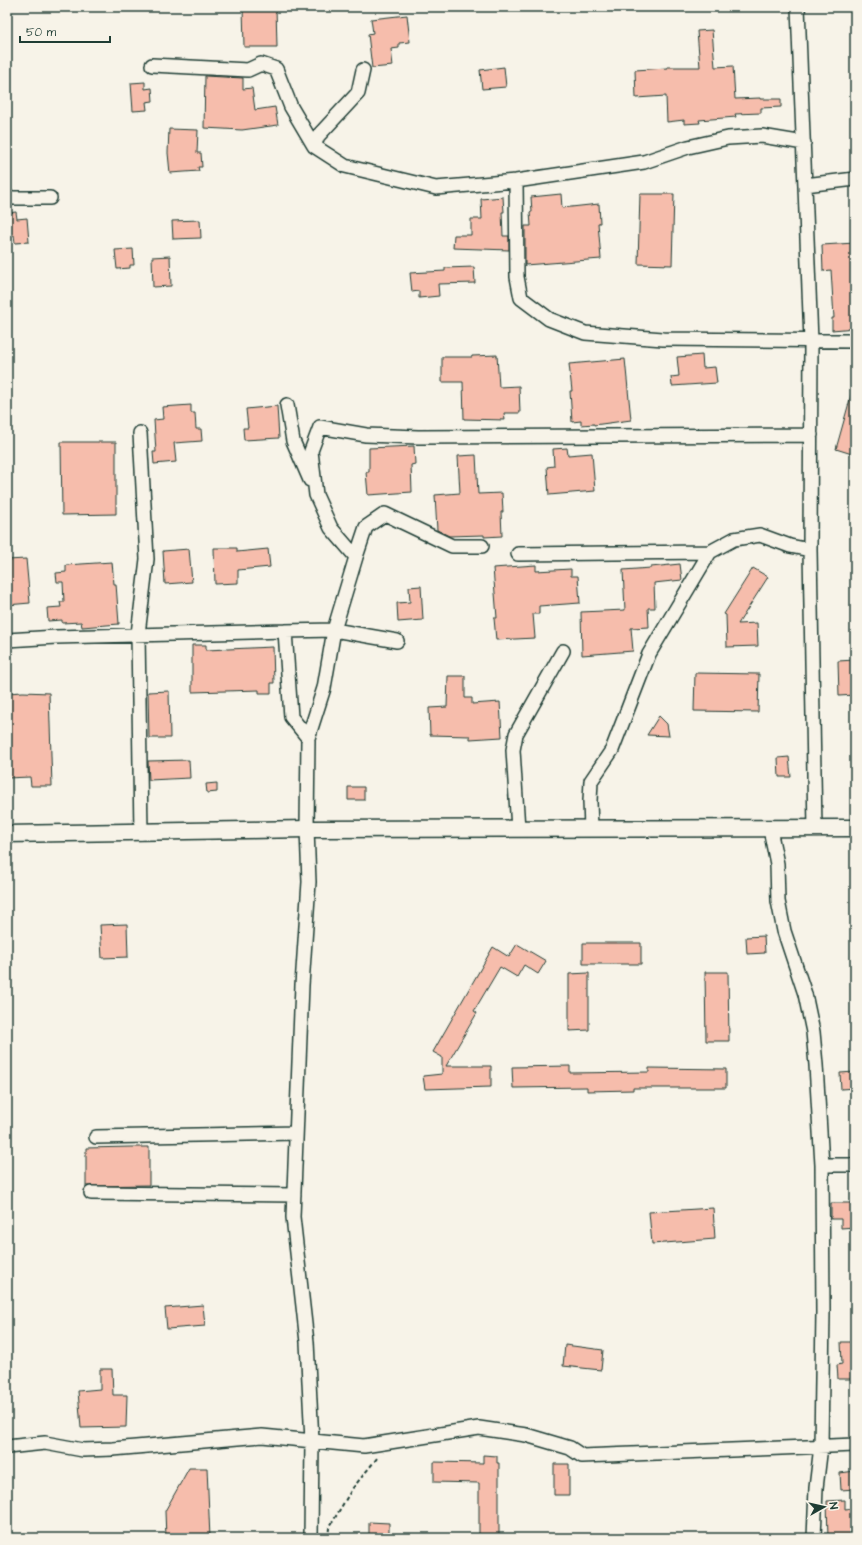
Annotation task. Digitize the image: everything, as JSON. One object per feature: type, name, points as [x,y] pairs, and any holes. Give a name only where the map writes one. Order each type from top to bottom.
[{"type":"street","points":[[798,7],[811,341],[810,550],[815,828]]},
{"type":"street","points":[[152,65],[248,70],[261,64],[276,69],[291,107],[314,146],[345,166],[436,188],[516,181],[644,162],[688,147],[728,138],[762,136],[804,143]]},
{"type":"street","points":[[314,146],[318,136],[358,93],[363,70]]},
{"type":"street","points":[[805,185],[855,179]]},
{"type":"street","points":[[516,181],[517,277],[521,298],[549,319],[585,333],[663,339],[855,341]]},
{"type":"street","points":[[7,198],[50,198]]},
{"type":"street","points":[[288,405],[293,441],[316,495],[331,528],[356,557]]},
{"type":"street","points":[[316,495],[311,451],[320,427],[366,435],[418,437],[811,435]]},
{"type":"street","points":[[140,432],[147,559],[138,634],[141,832]]},
{"type":"street","points":[[311,1538],[312,1441],[306,1342],[293,1217],[302,985],[309,882],[306,829],[308,738],[324,688],[334,630],[366,527],[385,514],[452,546],[482,546]]},
{"type":"street","points":[[591,829],[591,781],[612,750],[649,654],[710,552],[734,538],[760,535],[790,546],[810,550]]},
{"type":"street","points":[[518,554],[710,552]]},
{"type":"street","points":[[7,640],[138,634],[334,630],[397,641]]},
{"type":"street","points":[[285,631],[291,717],[308,738]]},
{"type":"street","points":[[518,829],[513,750],[516,734],[563,651]]},
{"type":"street","points":[[7,834],[306,829],[855,828]]},
{"type":"street","points":[[770,829],[777,864],[778,901],[784,931],[805,994],[813,1032],[822,1165],[823,1312],[821,1446],[816,1488],[814,1538]]},
{"type":"street","points":[[96,1137],[296,1133]]},
{"type":"street","points":[[822,1165],[855,1165]]},
{"type":"street","points":[[91,1193],[294,1195]]},
{"type":"street","points":[[7,1447],[45,1443],[83,1450],[113,1449],[262,1436],[364,1446],[479,1428],[526,1435],[570,1448],[582,1456],[855,1445]]},
{"type":"path","points":[[328,1538],[328,1528],[352,1489],[390,1442]]},
{"type":"building","points":[[243,7],[276,7],[277,47],[244,47]]},
{"type":"building","points":[[407,15],[410,42],[399,43],[399,48],[391,49],[393,66],[372,68],[368,34],[373,33],[371,19]]},
{"type":"building","points":[[712,30],[715,67],[733,66],[735,99],[781,99],[781,107],[761,108],[761,113],[735,114],[736,117],[699,120],[700,123],[684,124],[684,120],[667,122],[666,96],[636,98],[635,70],[667,67],[700,67],[697,31]]},
{"type":"building","points":[[504,67],[506,87],[482,89],[480,70]]},
{"type":"building","points":[[205,76],[243,78],[243,89],[252,88],[255,110],[275,107],[278,125],[242,130],[204,128]]},
{"type":"building","points":[[145,82],[145,89],[152,88],[153,101],[146,102],[147,110],[133,111],[131,83]]},
{"type":"building","points":[[169,129],[198,130],[197,153],[201,153],[202,167],[198,167],[199,171],[170,173],[168,153]]},
{"type":"building","points":[[561,194],[562,208],[599,204],[600,223],[598,223],[601,259],[525,265],[525,226],[531,226],[531,197]]},
{"type":"building","points":[[640,194],[674,194],[672,265],[638,264]]},
{"type":"building","points":[[503,197],[503,236],[509,236],[509,250],[453,248],[454,235],[471,235],[471,219],[482,219],[481,199]]},
{"type":"building","points":[[16,212],[17,219],[27,218],[29,242],[15,243],[14,235],[7,236],[7,213]]},
{"type":"building","points":[[200,220],[201,238],[173,239],[172,221]]},
{"type":"building","points":[[855,243],[855,328],[832,330],[832,318],[834,318],[831,270],[823,271],[822,245]]},
{"type":"building","points":[[133,249],[134,265],[130,265],[130,268],[117,269],[115,250]]},
{"type":"building","points":[[170,256],[171,286],[153,287],[152,257]]},
{"type":"building","points":[[474,267],[475,283],[438,284],[439,296],[419,298],[419,291],[412,292],[410,273],[445,271],[445,268]]},
{"type":"building","points":[[497,355],[499,387],[519,386],[520,413],[504,413],[505,420],[464,419],[463,382],[442,382],[442,357]]},
{"type":"building","points":[[702,355],[703,368],[715,367],[717,383],[672,386],[671,377],[679,376],[677,357]]},
{"type":"building","points":[[625,359],[631,420],[594,425],[581,425],[581,421],[572,422],[570,391],[572,391],[569,364]]},
{"type":"building","points":[[852,392],[855,392],[855,455],[836,449]]},
{"type":"building","points":[[191,405],[191,413],[195,413],[196,429],[201,429],[202,441],[174,443],[176,462],[154,464],[153,452],[156,452],[154,420],[163,419],[162,407]]},
{"type":"building","points":[[277,406],[279,438],[244,440],[243,428],[248,428],[246,409]]},
{"type":"building","points":[[61,442],[116,442],[116,514],[62,515]]},
{"type":"building","points":[[414,446],[415,464],[411,465],[412,492],[368,495],[366,472],[369,472],[369,448]]},
{"type":"building","points":[[567,448],[568,455],[592,453],[595,491],[549,495],[547,467],[554,466],[553,449]]},
{"type":"building","points":[[476,455],[478,494],[502,493],[502,536],[449,536],[437,530],[435,495],[460,493],[458,456]]},
{"type":"building","points":[[214,548],[237,548],[237,552],[268,549],[270,567],[238,570],[238,583],[215,584]]},
{"type":"building","points":[[189,549],[192,582],[165,584],[163,551]]},
{"type":"building","points":[[26,559],[30,603],[7,605],[7,560]]},
{"type":"building","points":[[112,562],[114,584],[116,584],[119,624],[82,627],[81,622],[62,623],[62,620],[48,621],[47,608],[61,607],[60,602],[64,602],[63,582],[57,582],[56,573],[66,572],[66,565]]},
{"type":"building","points":[[680,564],[682,580],[654,583],[655,608],[648,608],[649,627],[631,628],[633,651],[582,655],[581,612],[625,610],[623,570]]},
{"type":"building","points":[[536,565],[536,571],[571,569],[571,576],[578,576],[580,603],[539,606],[539,614],[533,614],[535,638],[496,640],[494,618],[497,618],[493,568]]},
{"type":"building","points":[[753,568],[768,577],[738,624],[757,623],[758,646],[727,647],[726,615],[724,614]]},
{"type":"building","points":[[421,586],[423,620],[398,622],[397,603],[410,602],[409,587]]},
{"type":"building","points":[[192,645],[206,645],[206,650],[273,647],[274,683],[271,683],[271,693],[259,693],[259,690],[192,692]]},
{"type":"building","points":[[855,660],[855,695],[839,696],[838,661]]},
{"type":"building","points":[[695,673],[759,674],[758,712],[694,711]]},
{"type":"building","points":[[448,676],[465,676],[465,698],[472,698],[472,704],[500,702],[502,737],[470,739],[470,736],[430,735],[429,708],[447,707]]},
{"type":"building","points":[[169,691],[170,738],[149,738],[148,692]]},
{"type":"building","points":[[7,693],[49,693],[52,786],[31,786],[30,777],[7,778]]},
{"type":"building","points":[[659,716],[667,724],[669,736],[647,735]]},
{"type":"building","points":[[789,757],[791,777],[779,777],[778,758]]},
{"type":"building","points":[[189,760],[190,778],[149,780],[148,761]]},
{"type":"building","points":[[217,783],[217,792],[207,793],[206,784]]},
{"type":"building","points":[[348,787],[364,787],[364,800],[348,800]]},
{"type":"building","points":[[127,924],[128,957],[102,958],[100,925]]},
{"type":"building","points":[[764,936],[765,953],[747,954],[746,937]]},
{"type":"building","points":[[583,943],[641,943],[641,964],[583,964]]},
{"type":"building","points":[[517,944],[546,961],[538,974],[524,965],[517,977],[500,967],[474,1011],[477,1013],[446,1066],[491,1066],[491,1087],[425,1089],[423,1076],[442,1074],[442,1057],[433,1052],[493,947],[509,957]]},
{"type":"building","points":[[705,972],[728,972],[729,1041],[706,1041]]},
{"type":"building","points":[[589,973],[589,1030],[569,1031],[569,974]]},
{"type":"building","points":[[570,1066],[570,1073],[649,1072],[649,1068],[726,1069],[726,1088],[633,1088],[633,1090],[587,1091],[587,1087],[513,1088],[512,1067]]},
{"type":"building","points":[[855,1072],[855,1088],[841,1089],[840,1073]]},
{"type":"building","points":[[149,1147],[149,1185],[86,1186],[86,1148]]},
{"type":"building","points":[[831,1203],[855,1203],[855,1227],[841,1228],[841,1219],[831,1219]]},
{"type":"building","points":[[713,1208],[715,1239],[652,1244],[649,1212]]},
{"type":"building","points":[[203,1305],[205,1326],[167,1329],[165,1308]]},
{"type":"building","points":[[841,1342],[855,1342],[855,1358],[852,1358],[853,1379],[838,1379],[837,1365],[842,1364]]},
{"type":"building","points":[[565,1345],[603,1350],[601,1370],[563,1366]]},
{"type":"building","points":[[100,1369],[112,1369],[113,1395],[127,1395],[126,1427],[81,1428],[78,1391],[100,1389]]},
{"type":"building","points":[[483,1455],[497,1456],[497,1463],[499,1463],[499,1538],[479,1538],[479,1483],[434,1482],[434,1462],[483,1463]]},
{"type":"building","points":[[554,1464],[569,1464],[569,1495],[554,1495]]},
{"type":"building","points":[[189,1468],[207,1468],[210,1538],[166,1538],[165,1511]]},
{"type":"building","points":[[855,1471],[855,1489],[841,1490],[840,1473]]},
{"type":"building","points":[[845,1500],[845,1509],[855,1508],[855,1538],[828,1538],[827,1501]]},
{"type":"building","points":[[369,1522],[389,1523],[389,1538],[369,1538]]}]
